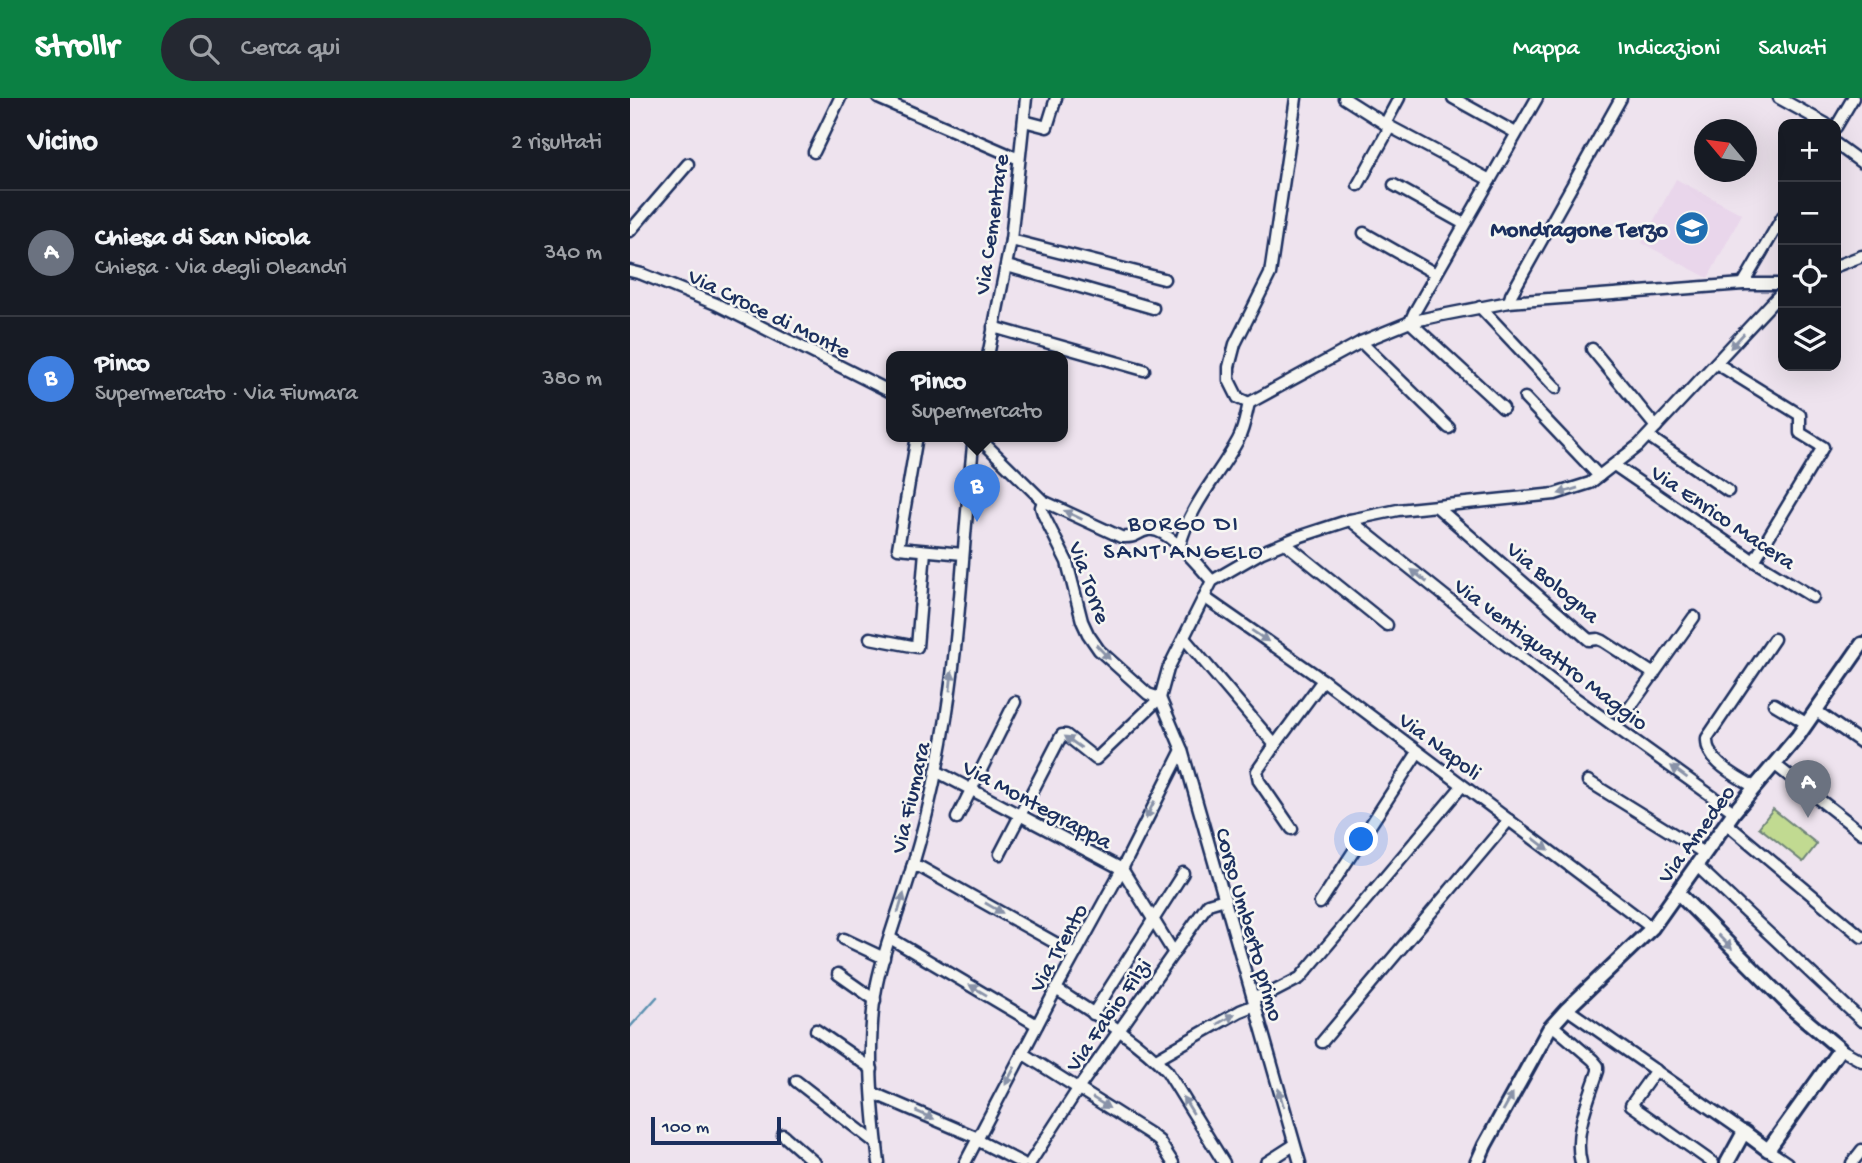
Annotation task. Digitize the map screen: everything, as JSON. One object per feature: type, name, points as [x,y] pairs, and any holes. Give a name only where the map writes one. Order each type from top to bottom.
[{"type":"street","points":[[814,152],[841,98]]},
{"type":"street","points":[[878,98],[1019,159]]},
{"type":"street","name":"Via Cementare","points":[[989,351],[1011,240],[1026,98]]},
{"type":"street","points":[[1024,121],[1047,127],[1056,98]]},
{"type":"street","points":[[1249,402],[1238,398],[1229,380],[1229,367],[1235,344],[1270,274],[1296,98]]},
{"type":"street","points":[[1344,98],[1388,126],[1490,180]]},
{"type":"street","points":[[1358,185],[1399,98]]},
{"type":"street","points":[[1453,98],[1516,133]]},
{"type":"street","points":[[1410,322],[1536,98]]},
{"type":"street","points":[[1509,302],[1621,98]]},
{"type":"street","points":[[1779,98],[1817,119]]},
{"type":"street","points":[[1841,119],[1853,98]]},
{"type":"street","points":[[1841,148],[1862,163]]},
{"type":"street","points":[[630,231],[688,164]]},
{"type":"street","points":[[1394,186],[1464,224]]},
{"type":"street","points":[[1743,284],[1778,224]]},
{"type":"street","points":[[1364,233],[1436,274]]},
{"type":"street","points":[[1011,240],[1164,279]]},
{"type":"street","points":[[1841,264],[1862,256]]},
{"type":"street","points":[[1007,266],[1153,308]]},
{"type":"street","name":"Via Croce di Monte","points":[[630,271],[716,304],[886,389]]},
{"type":"street","points":[[1180,545],[1205,490],[1239,438],[1249,402],[1361,342],[1410,322],[1509,302],[1743,284],[1778,284]]},
{"type":"street","points":[[1000,855],[1062,735],[1066,735],[1096,759],[1160,698],[1168,669],[1212,581],[1239,564],[1284,543],[1350,520],[1398,510],[1555,494],[1590,483],[1648,436],[1778,296]]},
{"type":"street","points":[[1480,307],[1556,388]]},
{"type":"street","points":[[1410,322],[1503,408]]},
{"type":"street","points":[[993,327],[1144,370]]},
{"type":"street","points":[[1361,342],[1448,428]]},
{"type":"street","points":[[1592,349],[1656,427]]},
{"type":"street","points":[[1716,363],[1800,415],[1800,433],[1823,447],[1754,561]]},
{"type":"street","points":[[1525,398],[1599,476]]},
{"type":"street","points":[[1648,436],[1728,491]]},
{"type":"street","points":[[916,442],[898,548],[962,554]]},
{"type":"street","name":"Via Fiumara","points":[[879,1163],[872,1069],[875,1000],[884,958],[912,867],[936,771],[950,689],[974,442]]},
{"type":"street","name":"Via Torre","points":[[981,442],[1043,501],[1043,514],[1067,562],[1082,621],[1099,650],[1149,694],[1160,698]]},
{"type":"street","name":"Via Enrico Macera","points":[[1614,465],[1754,561],[1813,597]]},
{"type":"street","points":[[1043,501],[1121,537],[1132,538],[1151,529],[1180,545],[1212,581]]},
{"type":"street","name":"Via Bologna","points":[[1437,506],[1589,639],[1603,641],[1654,674]]},
{"type":"street","name":"Via ventiquattro Maggio","points":[[1350,520],[1560,687],[1734,812]]},
{"type":"street","points":[[1284,543],[1387,625]]},
{"type":"street","points":[[870,638],[917,647],[925,551]]},
{"type":"street","name":"Via Napoli","points":[[1204,597],[1324,680],[1652,928]]},
{"type":"street","points":[[1616,727],[1694,617]]},
{"type":"street","points":[[1185,638],[1275,745]]},
{"type":"street","points":[[1754,788],[1716,762],[1707,744],[1707,738],[1774,639]]},
{"type":"street","name":"Via Amedeo","points":[[1477,1163],[1552,1025],[1652,928],[1734,812],[1798,736],[1862,644]]},
{"type":"street","points":[[1292,829],[1259,781],[1257,771],[1324,680]]},
{"type":"street","name":"Corso Umberto primo","points":[[1160,698],[1182,750],[1300,1163]]},
{"type":"street","points":[[957,818],[1015,702]]},
{"type":"street","points":[[1774,704],[1806,723]]},
{"type":"street","points":[[1815,710],[1862,743]]},
{"type":"street","name":"Via Trento","points":[[965,1163],[1122,869],[1182,750]]},
{"type":"street","points":[[1320,903],[1418,752]]},
{"type":"street","points":[[1774,764],[1862,833]]},
{"type":"street","name":"Via Montegrappa","points":[[936,771],[1122,869]]},
{"type":"street","points":[[1588,781],[1704,853]]},
{"type":"street","points":[[1156,1059],[1300,978],[1462,786]]},
{"type":"street","points":[[1322,1042],[1508,820]]},
{"type":"street","points":[[1726,823],[1862,937]]},
{"type":"street","points":[[1696,865],[1862,1021]]},
{"type":"street","points":[[912,867],[920,867],[1075,954]]},
{"type":"street","points":[[1122,869],[1174,953]]},
{"type":"street","points":[[1093,1014],[1183,873]]},
{"type":"street","points":[[1678,893],[1795,1012],[1840,1049],[1862,1061]]},
{"type":"street","name":"Via Fabio Filzi","points":[[1030,1163],[1078,1089],[1208,905],[1225,899]]},
{"type":"street","points":[[844,939],[884,958]]},
{"type":"street","points":[[890,939],[1037,1025]]},
{"type":"street","points":[[838,974],[875,1000]]},
{"type":"street","points":[[1056,989],[1156,1059],[1167,1071],[1224,1163]]},
{"type":"street","points":[[1567,1009],[1787,1163]]},
{"type":"street","points":[[1552,1025],[1598,1066],[1579,1137],[1581,1163]]},
{"type":"street","points":[[816,1030],[872,1069]]},
{"type":"street","points":[[1768,1150],[1840,1049]]},
{"type":"street","points":[[1022,1053],[1150,1134],[1158,1140],[1173,1163]]},
{"type":"street","points":[[1656,1070],[1631,1105],[1713,1163]]},
{"type":"street","points":[[796,1081],[877,1144]]},
{"type":"street","points":[[873,1093],[977,1139],[1022,1163]]},
{"type":"street","points":[[1727,1163],[1744,1132]]},
{"type":"street","points":[[783,1135],[815,1163]]},
{"type":"street","points":[[1266,1163],[1294,1145]]},
{"type":"street","points":[[1853,1163],[1862,1150]]},
{"type":"shaded area","name":"Mondragone Terzo","points":[[1676,179],[1742,214],[1708,278],[1642,243]]},
{"type":"green space","points":[[1773,809],[1817,844],[1803,862],[1759,827]]},
{"type":"waterway","points":[[630,1027],[657,997]]},
{"type":"place","name":"Mondragone Terzo","points":[[1692,228]]},
{"type":"place","name":"Pinco","points":[[977,522]]},
{"type":"place","name":"Chiesa di San Nicola","points":[[1808,818]]},
{"type":"district","name":"BORGO DI SANT'ANGELO","points":[[1184,536]]}]
